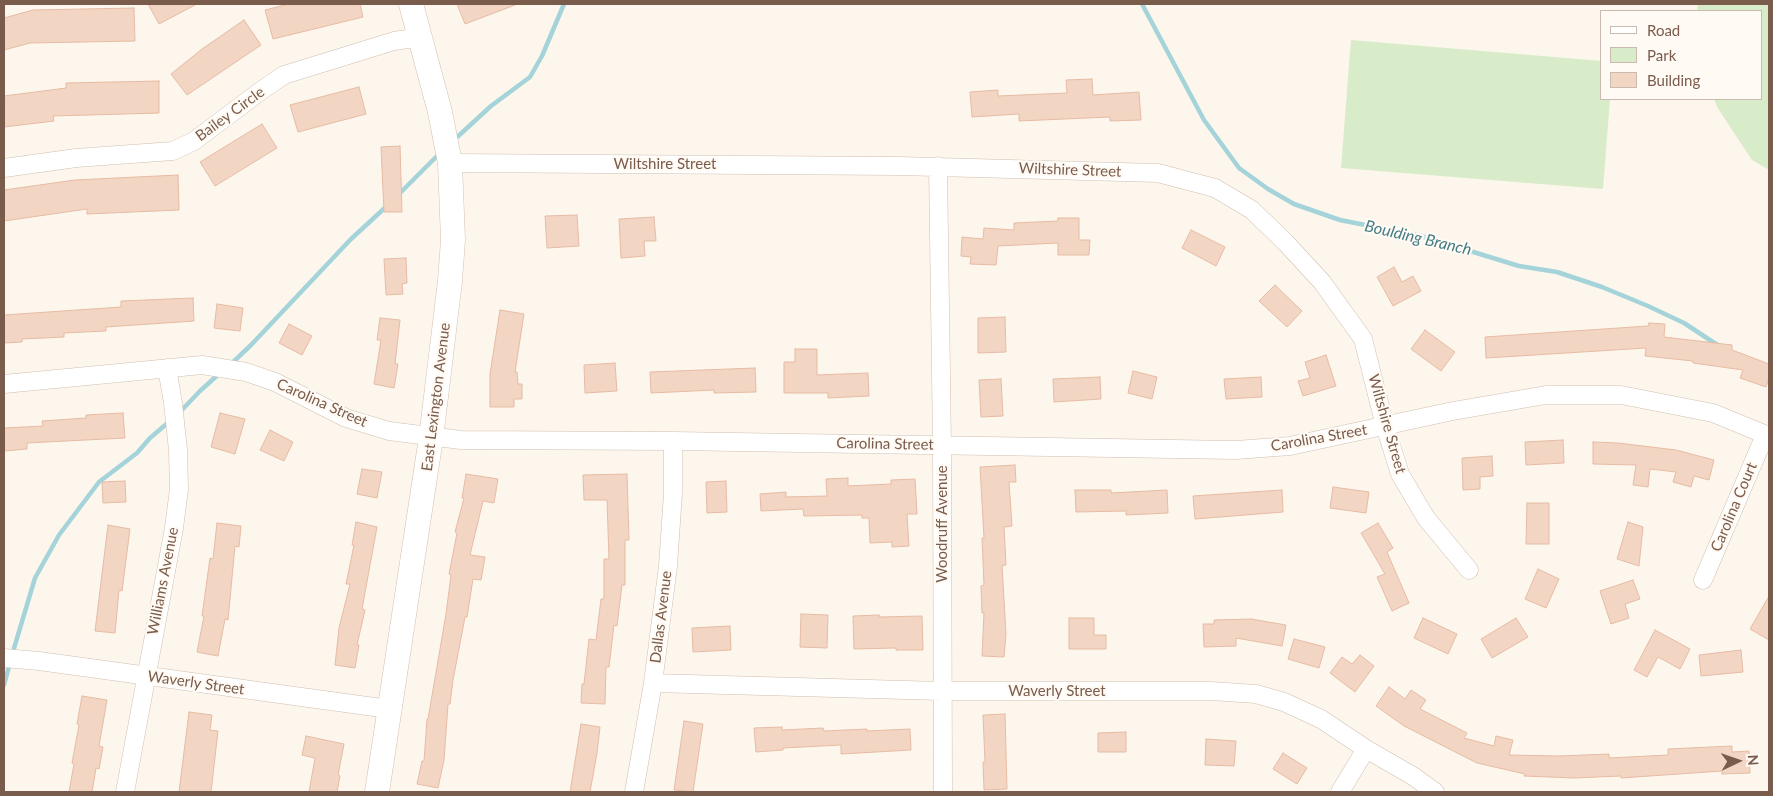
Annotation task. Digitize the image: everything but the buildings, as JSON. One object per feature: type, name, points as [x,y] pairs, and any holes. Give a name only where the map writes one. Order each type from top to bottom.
[{"type":"main road","name":"East Lexington Avenue","points":[[377,792],[431,438],[450,281],[453,240],[450,163],[440,112],[421,37],[410,4]]},
{"type":"street","name":"Bailey Circle","points":[[4,168],[76,158],[173,151],[194,141],[284,75],[394,41],[421,37]]},
{"type":"street","name":"Wiltshire Street","points":[[450,163],[938,166],[1158,173],[1216,188],[1252,210],[1286,243],[1322,282],[1364,339],[1385,426],[1400,474],[1426,518],[1469,570]]},
{"type":"street","name":"Woodruff Avenue","points":[[938,166],[942,445],[943,792]]},
{"type":"street","name":"Carolina Street","points":[[4,384],[202,366],[246,372],[275,382],[346,418],[389,431],[431,438],[461,440],[673,441],[1236,450],[1290,446],[1453,411],[1546,395],[1621,395],[1713,412],[1767,435]]},
{"type":"street","name":"Williams Avenue","points":[[125,792],[174,528],[179,488],[178,450],[167,368]]},
{"type":"street","name":"Carolina Court","points":[[1703,580],[1767,435]]},
{"type":"street","name":"Dallas Avenue","points":[[634,792],[653,683],[668,566],[673,493],[673,441]]},
{"type":"street","name":"Waverly Street","points":[[4,658],[389,709]]},
{"type":"street","name":"Waverly Street","points":[[653,683],[942,691],[1211,691],[1256,694],[1284,702],[1321,719],[1366,749],[1413,776],[1435,792]]},
{"type":"street","points":[[1340,792],[1366,749]]},
{"type":"green space","points":[[1698,4],[1769,4],[1769,170],[1752,160],[1714,100],[1763,100],[1763,10],[1697,10]]},
{"type":"green space","points":[[1351,40],[1600,61],[1600,100],[1610,100],[1603,189],[1341,168]]},
{"type":"waterway","points":[[454,140],[491,106],[530,77],[542,56],[564,4]]},
{"type":"waterway","name":"Boulding Branch","points":[[1142,4],[1204,120],[1239,168],[1268,189],[1294,204],[1340,220],[1421,236],[1519,266],[1557,272],[1602,287],[1684,323],[1719,346]]},
{"type":"waterway","points":[[397,196],[439,154]]},
{"type":"waterway","points":[[230,365],[351,239],[388,205]]},
{"type":"waterway","points":[[179,413],[220,373]]},
{"type":"waterway","points":[[12,655],[35,578],[59,535],[99,482],[137,453],[150,438],[170,421]]},
{"type":"waterway","points":[[4,685],[10,663]]}]
